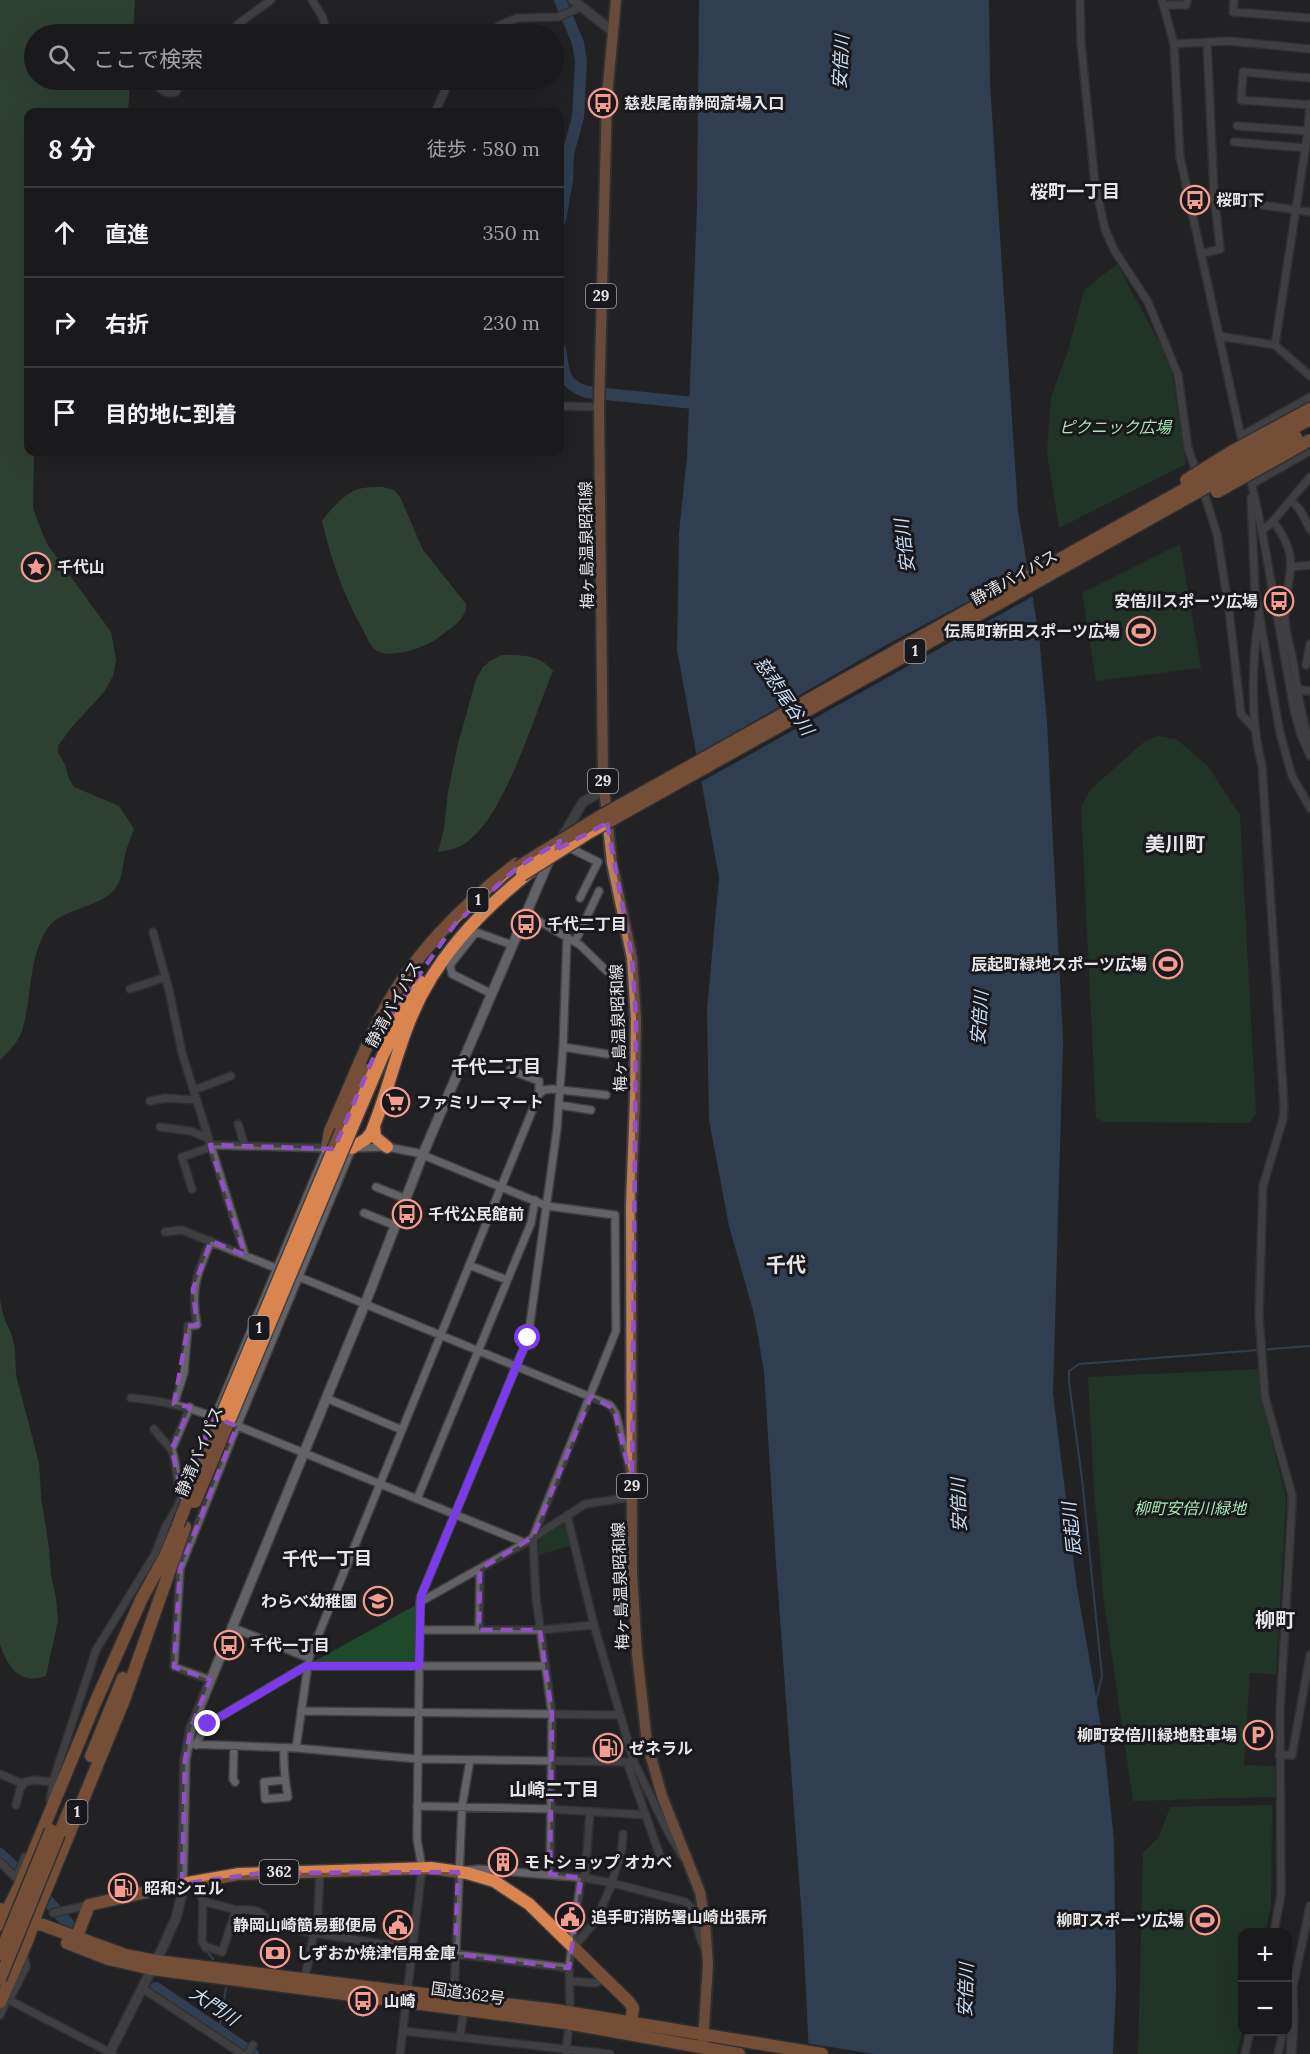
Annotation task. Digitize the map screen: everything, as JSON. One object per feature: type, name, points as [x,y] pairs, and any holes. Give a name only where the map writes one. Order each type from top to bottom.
[{"type":"highway","points":[[1087,545],[1231,452],[1310,409]]},
{"type":"highway","name":"静清バイパス","points":[[0,1954],[55,1832],[182,1526],[217,1427],[347,1138],[385,1028],[418,970],[454,924],[476,902],[571,834],[1310,419]]},
{"type":"highway","name":"静清バイパス","points":[[520,871],[540,864],[590,832],[1310,429]]},
{"type":"highway","points":[[1076,561],[1161,521],[1310,440]]},
{"type":"highway","points":[[347,1138],[369,1136],[409,1022],[435,971],[463,933],[494,902],[520,871]]},
{"type":"highway","points":[[327,1148],[330,1131],[381,1017],[397,991],[438,933],[484,889],[520,871]]},
{"type":"highway","points":[[375,1124],[375,1137],[387,1147]]},
{"type":"highway","name":"静清バイパス","points":[[4,1982],[55,1832],[163,1560],[182,1526]]},
{"type":"highway","name":"1","points":[[4,2001],[4,1982],[23,1950],[124,1700],[182,1526]]},
{"type":"highway","name":"1","points":[[0,1925],[3,1911],[19,1887],[137,1608],[163,1560]]},
{"type":"highway","name":"362","points":[[89,1905],[196,1881],[239,1874],[422,1868],[482,1876],[530,1904],[573,1946],[629,2002],[633,2008],[632,2023]]},
{"type":"highway","points":[[76,1939],[89,1905]]},
{"type":"highway","points":[[3,1911],[33,1924]]},
{"type":"highway","name":"国道362号","points":[[33,1924],[43,1925],[76,1939],[154,1965],[305,1978],[407,1996],[464,2009],[566,2023],[738,2054]]},
{"type":"highway","name":"国道362号","points":[[33,1924],[40,1932],[108,1959],[407,1996],[454,1997],[706,2034],[822,2054]]},
{"type":"main road","name":"梅ヶ島温泉昭和線","points":[[616,0],[607,96],[598,407],[604,790],[612,863],[632,958],[635,997],[635,1100],[631,1205],[632,1574],[644,1725],[662,1796],[700,1892],[704,1911],[708,1964],[706,2050]]},
{"type":"street","points":[[238,24],[271,0]]},
{"type":"street","points":[[312,0],[325,24]]},
{"type":"street","points":[[573,0],[612,31]]},
{"type":"street","points":[[1080,0],[1081,44],[1095,184],[1104,230],[1114,250],[1148,302],[1178,375],[1188,448],[1213,518],[1216,534],[1229,610],[1241,714],[1254,728]]},
{"type":"street","points":[[1187,0],[1186,5],[1163,2],[1173,44],[1180,157],[1262,531],[1294,710],[1310,756]]},
{"type":"street","points":[[1234,0],[1233,12],[1310,18]]},
{"type":"street","points":[[502,24],[517,18],[558,17],[582,7]]},
{"type":"street","points":[[1173,44],[1229,41],[1310,49]]},
{"type":"street","points":[[1201,254],[1220,249],[1214,198],[1207,42]]},
{"type":"street","points":[[1275,345],[1308,131],[1310,104],[1241,100],[1243,72],[1310,78]]},
{"type":"street","points":[[162,90],[170,94],[177,90]]},
{"type":"street","points":[[437,108],[445,90]]},
{"type":"street","points":[[1237,126],[1308,131]]},
{"type":"street","points":[[1234,142],[1305,148]]},
{"type":"street","points":[[1188,191],[1214,198],[1310,212]]},
{"type":"street","points":[[1219,336],[1275,345],[1310,376]]},
{"type":"street","points":[[1241,436],[1310,397]]},
{"type":"street","points":[[564,406],[598,407]]},
{"type":"street","points":[[1252,485],[1310,451]]},
{"type":"street","points":[[1262,531],[1310,477]]},
{"type":"street","points":[[1252,485],[1255,590],[1259,616],[1284,754],[1292,776],[1310,808]]},
{"type":"street","points":[[1291,500],[1300,510],[1310,530]]},
{"type":"street","points":[[1273,521],[1287,544],[1292,567],[1284,615],[1297,689],[1310,742]]},
{"type":"street","points":[[1292,567],[1310,565]]},
{"type":"street","points":[[1259,616],[1256,635],[1254,728],[1262,765],[1284,1106],[1283,1119],[1263,1186],[1260,1330],[1265,1398],[1292,1495],[1280,1710],[1281,1894],[1275,1928]]},
{"type":"street","points":[[1293,663],[1308,666],[1310,644]]},
{"type":"street","points":[[1297,689],[1310,692]]},
{"type":"street","points":[[192,1744],[191,1728],[231,1627],[396,1226],[423,1154],[525,913],[559,842],[583,802],[604,790]]},
{"type":"street","points":[[559,842],[598,862],[580,898]]},
{"type":"street","points":[[575,942],[599,891]]},
{"type":"street","points":[[525,913],[575,942],[620,984]]},
{"type":"street","points":[[153,932],[166,977],[182,1053],[245,1255]]},
{"type":"street","points":[[492,994],[452,974],[450,965],[476,932],[512,945]]},
{"type":"street","points":[[400,2054],[422,1868],[417,1839],[420,1602],[528,1338],[548,1206],[559,1105],[567,937]]},
{"type":"street","points":[[130,989],[166,977]]},
{"type":"street","points":[[563,1047],[607,1054]]},
{"type":"street","points":[[296,1748],[308,1662],[539,1094],[539,1081],[510,1070]]},
{"type":"street","points":[[194,1090],[231,1076]]},
{"type":"street","points":[[539,1094],[544,1090],[560,1090],[606,1095]]},
{"type":"street","points":[[150,1101],[165,1098],[197,1100]]},
{"type":"street","points":[[559,1105],[591,1110]]},
{"type":"street","points":[[238,1124],[245,1146]]},
{"type":"street","points":[[160,1127],[190,1131],[210,1143],[245,1146],[327,1148],[347,1138],[423,1154],[548,1206],[615,1215],[616,1330],[533,1537],[536,1599],[552,1714],[550,1874]]},
{"type":"street","points":[[210,1680],[174,1667],[180,1569],[299,1277],[347,1138]]},
{"type":"street","points":[[192,1189],[182,1157],[210,1143]]},
{"type":"street","points":[[0,1862],[16,1878],[51,1799],[53,1782],[96,1650],[155,1554],[166,1526],[182,1497],[327,1148]]},
{"type":"street","points":[[376,1187],[406,1199]]},
{"type":"street","points":[[417,1499],[531,1222],[535,1200]]},
{"type":"street","points":[[364,1212],[396,1226]]},
{"type":"street","points":[[165,1232],[182,1230],[211,1241],[591,1396],[614,1409],[632,1482]]},
{"type":"street","points":[[174,1404],[184,1373],[188,1326],[196,1325],[193,1289],[211,1241]]},
{"type":"street","points":[[470,1265],[507,1280]]},
{"type":"street","points":[[131,1398],[190,1407],[525,1543]]},
{"type":"street","points":[[326,1398],[402,1430]]},
{"type":"street","points":[[182,1497],[172,1449],[190,1407]]},
{"type":"street","points":[[154,1430],[160,1439],[172,1449]]},
{"type":"street","points":[[420,1602],[525,1543],[585,1504],[633,1497]]},
{"type":"street","points":[[567,1515],[631,1762],[660,1856]]},
{"type":"street","points":[[479,1630],[480,1569]]},
{"type":"street","points":[[420,1630],[540,1630],[594,1625]]},
{"type":"street","points":[[231,1627],[308,1662],[419,1666],[545,1666]]},
{"type":"street","points":[[1279,1755],[1292,1755],[1310,1655]]},
{"type":"street","points":[[4,2001],[111,2053],[176,1917],[182,1894],[185,1760],[192,1744],[211,1722],[308,1662]]},
{"type":"street","points":[[301,1711],[620,1714]]},
{"type":"street","points":[[192,1744],[296,1748],[418,1759],[631,1762]]},
{"type":"street","points":[[234,1746],[233,1779],[235,1782]]},
{"type":"street","points":[[284,1748],[285,1780]]},
{"type":"street","points":[[454,1997],[462,1807],[470,1760]]},
{"type":"street","points":[[631,1762],[690,1868]]},
{"type":"street","points":[[0,1774],[23,1784]]},
{"type":"street","points":[[16,1805],[23,1784],[30,1780],[53,1782]]},
{"type":"street","points":[[417,1806],[551,1809],[646,1815]]},
{"type":"street","points":[[570,2004],[570,1968],[590,1811]]},
{"type":"street","points":[[573,1946],[595,1922],[612,1883],[622,1848],[623,1834]]},
{"type":"street","points":[[458,1872],[479,1869],[583,1878],[612,1883],[690,1905],[696,1914],[708,1964]]},
{"type":"street","points":[[305,1978],[312,1933],[318,1912],[320,1871]]},
{"type":"street","points":[[196,1881],[203,1901],[202,1941],[206,1948],[222,1952],[236,1910]]},
{"type":"street","points":[[203,1901],[236,1910],[259,1911],[271,1926],[413,1949],[570,1968]]},
{"type":"street","points":[[53,1913],[89,1905]]},
{"type":"street","points":[[1291,2054],[1292,1990],[1310,1906]]},
{"type":"street","points":[[0,2015],[6,2001],[4,2001],[26,1967],[23,1950]]},
{"type":"street","points":[[570,1981],[595,1983],[605,1979]]},
{"type":"street","points":[[142,1988],[242,2054]]},
{"type":"street","points":[[460,2037],[464,2009]]},
{"type":"street","points":[[403,2031],[566,2052],[610,2054]]},
{"type":"street","points":[[566,2052],[568,2033]]},
{"type":"street","points":[[1245,2054],[1249,2036]]},
{"type":"street","points":[[1278,2054],[1282,2036]]},
{"type":"street","points":[[248,2054],[253,2045]]},
{"type":"highlighted area","points":[[607,823],[632,958],[636,1019],[632,1482],[614,1409],[591,1396],[533,1537],[480,1569],[479,1630],[540,1630],[552,1714],[550,1874],[581,1878],[569,1968],[455,1954],[458,1872],[261,1873],[182,1884],[185,1760],[191,1728],[210,1680],[174,1667],[180,1569],[237,1426],[214,1417],[182,1497],[172,1449],[190,1407],[174,1404],[188,1326],[197,1325],[193,1289],[211,1241],[245,1255],[210,1145],[334,1149],[393,1012],[455,924],[518,867],[560,841],[554,851]]},
{"type":"green space","points":[[0,0],[135,0],[134,24],[24,24],[24,90],[129,90],[128,108],[24,108],[24,456],[34,456],[33,507],[47,544],[111,632],[116,660],[113,676],[104,692],[71,728],[58,746],[58,752],[74,787],[119,806],[134,829],[121,877],[114,890],[106,897],[59,918],[45,932],[33,968],[22,1031],[0,1060]]},
{"type":"green space","name":"ピクニック広場","points":[[1117,264],[1171,368],[1186,464],[1059,528],[1047,453],[1051,397],[1068,351],[1084,290]]},
{"type":"green space","points":[[382,487],[394,490],[400,497],[423,550],[466,604],[464,615],[438,638],[417,648],[391,654],[377,651],[368,641],[343,589],[322,521],[351,492],[363,488]]},
{"type":"green space","name":"伝馬町新田スポーツ広場","points":[[1180,544],[1201,668],[1096,681],[1082,593]]},
{"type":"green space","points":[[502,655],[537,659],[553,671],[518,762],[495,809],[468,841],[438,852],[457,748],[476,679],[483,667]]},
{"type":"green space","name":"辰起町緑地スポーツ広場","points":[[1157,736],[1176,739],[1207,765],[1240,815],[1256,1113],[1250,1123],[1104,1122],[1096,1117],[1081,806],[1091,789],[1145,741]]},
{"type":"green space","points":[[0,1300],[15,1349],[16,1375],[39,1463],[41,1497],[56,1598],[58,1620],[46,1676],[37,1678],[22,1676],[16,1672],[7,1660],[0,1644]]},
{"type":"green space","name":"柳町安倍川緑地","points":[[1258,1369],[1263,1406],[1286,1498],[1276,1674],[1250,1673],[1244,1765],[1275,1766],[1276,1797],[1133,1801],[1104,1602],[1094,1491],[1088,1377]]},
{"type":"green space","points":[[562,1521],[566,1521],[573,1545],[538,1555],[539,1539]]},
{"type":"green space","points":[[416,1605],[415,1663],[313,1662]]},
{"type":"green space","name":"柳町スポーツ広場","points":[[1272,1805],[1271,1907],[1266,1928],[1238,1928],[1238,2036],[1241,2036],[1237,2054],[1138,2054],[1143,1853],[1159,1837],[1170,1807]]},
{"type":"water","name":"安倍川","points":[[699,0],[989,0],[990,84],[1018,511],[1039,635],[1047,723],[1063,1040],[1053,1394],[1077,1588],[1104,1743],[1114,1841],[1116,1989],[1113,2054],[809,2054],[803,1933],[764,1371],[754,1314],[729,1226],[709,1120],[707,1010],[719,877],[677,650],[679,533],[687,456],[697,208]]},
{"type":"pier","points":[[1031,568],[1035,595],[699,783],[694,756],[888,644]]},
{"type":"pier","points":[[805,2043],[874,2054],[806,2054]]},
{"type":"waterway","name":"慈悲尾谷川","points":[[560,0],[578,43],[581,61],[578,117],[568,154],[564,197]]},
{"type":"waterway","name":"慈悲尾谷川","points":[[564,370],[573,385],[587,392],[705,406]]},
{"type":"waterway","name":"辰起川","points":[[1096,1701],[1102,1676],[1069,1371],[1079,1364],[1310,1346]]},
{"type":"waterway","name":"大門川","points":[[0,1854],[17,1870]]},
{"type":"waterway","name":"大門川","points":[[46,1899],[71,1927]]},
{"type":"waterway","points":[[208,1953],[213,1959]]},
{"type":"waterway","name":"大門川","points":[[156,1988],[253,2054]]},
{"type":"waterway","points":[[219,2031],[226,1988]]},
{"type":"place","name":"慈悲尾南静岡斎場入口","points":[[603,103]]},
{"type":"place","name":"桜町下","points":[[1195,200]]},
{"type":"place","name":"千代山","points":[[36,567]]},
{"type":"place","name":"安倍川スポーツ広場","points":[[1279,601]]},
{"type":"place","name":"伝馬町新田スポーツ広場","points":[[1141,631]]},
{"type":"place","name":"千代二丁目","points":[[526,924]]},
{"type":"place","name":"辰起町緑地スポーツ広場","points":[[1168,964]]},
{"type":"place","name":"ファミリーマート","points":[[395,1102]]},
{"type":"place","name":"千代公民館前","points":[[407,1214]]},
{"type":"place","name":"わらべ幼稚園","points":[[378,1601]]},
{"type":"place","name":"千代一丁目","points":[[229,1645]]},
{"type":"place","name":"柳町安倍川緑地駐車場","points":[[1258,1735]]},
{"type":"place","name":"ゼネラル","points":[[608,1748]]},
{"type":"place","name":"モトショップ オカベ","points":[[503,1862]]},
{"type":"place","name":"昭和シェル","points":[[123,1888]]},
{"type":"place","name":"追手町消防署山崎出張所","points":[[570,1917]]},
{"type":"place","name":"柳町スポーツ広場","points":[[1205,1920]]},
{"type":"place","name":"静岡山崎簡易郵便局","points":[[398,1925]]},
{"type":"place","name":"しずおか焼津信用金庫","points":[[275,1953]]},
{"type":"place","name":"山崎","points":[[363,2001]]},
{"type":"district","name":"桜町一丁目","points":[[1075,192]]},
{"type":"district","name":"美川町","points":[[1175,844]]},
{"type":"district","name":"千代二丁目","points":[[496,1067]]},
{"type":"district","name":"千代","points":[[786,1265]]},
{"type":"district","name":"千代一丁目","points":[[327,1559]]},
{"type":"district","name":"柳町","points":[[1275,1620]]},
{"type":"district","name":"山崎二丁目","points":[[554,1790]]},
{"type":"route","points":[[208,1724],[306,1666],[419,1666],[421,1596],[528,1338]]}]
